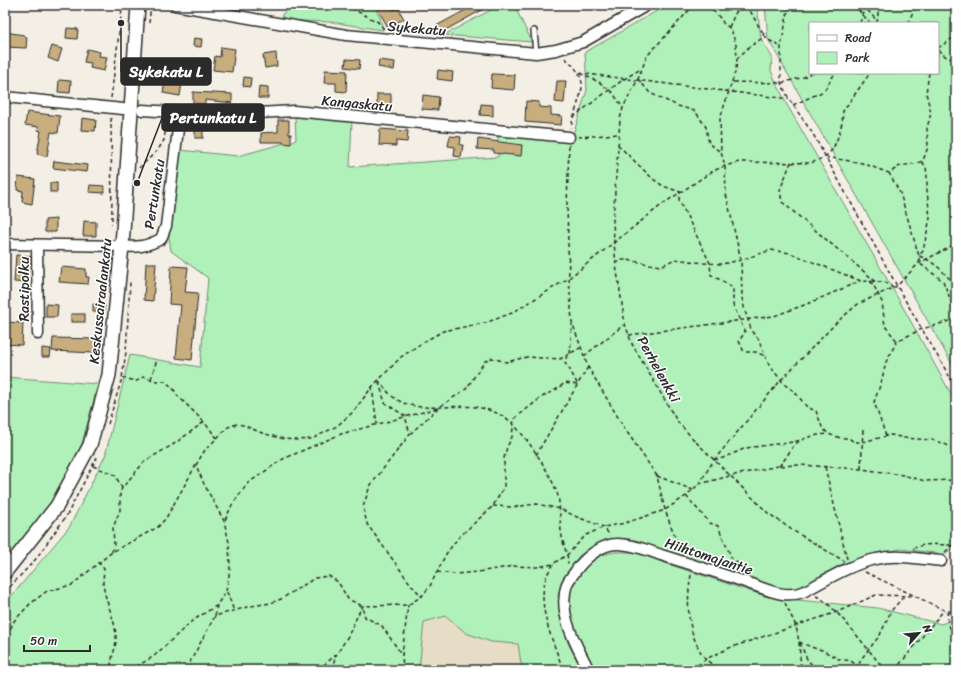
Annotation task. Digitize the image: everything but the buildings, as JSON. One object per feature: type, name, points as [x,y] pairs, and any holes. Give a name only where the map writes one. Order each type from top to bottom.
[{"type":"street","name":"Keskussairaalankatu","points":[[5,572],[57,506],[90,445],[109,375],[122,246],[138,5]]},
{"type":"street","name":"Sykekatu","points":[[175,5],[346,35],[536,53],[556,50],[583,42],[647,5]]},
{"type":"street","points":[[5,97],[123,109]]},
{"type":"street","name":"Kangaskatu","points":[[142,110],[222,115],[294,111],[569,137]]},
{"type":"street","name":"Pertunkatu","points":[[5,244],[133,247],[150,245],[161,239],[166,226],[180,112]]},
{"type":"street","name":"Rastipolku","points":[[37,245],[38,334]]},
{"type":"street","name":"Hiihtomajantie","points":[[588,670],[576,647],[569,627],[564,600],[568,583],[582,562],[594,553],[616,544],[637,547],[693,564],[781,594],[796,595],[851,564],[877,558],[903,556],[941,561]]},
{"type":"lane","points":[[534,31],[536,53]]},
{"type":"path","points":[[119,5],[122,9]]},
{"type":"path","points":[[344,5],[378,22],[389,34]]},
{"type":"path","name":"Perhelenkki","points":[[694,5],[647,56],[638,79],[623,108],[620,119],[613,220],[614,242],[625,324],[632,344],[677,421],[695,441],[768,513],[792,530],[851,564],[914,596],[944,610],[956,613]]},
{"type":"path","points":[[708,5],[723,23],[730,27]]},
{"type":"path","points":[[742,5],[736,12],[730,27],[736,45],[737,59],[733,82],[720,119],[721,152],[724,166],[726,194],[741,260],[742,298],[752,332],[758,338],[769,365],[780,380],[807,406],[816,411],[822,427],[828,434]]},
{"type":"path","points":[[747,5],[767,39],[781,47]]},
{"type":"path","points":[[790,5],[781,47],[781,82],[793,106],[813,134],[897,286],[956,388]]},
{"type":"path","points":[[854,5],[869,22]]},
{"type":"path","points":[[860,22],[865,7],[868,5]]},
{"type":"path","points":[[878,22],[879,5]]},
{"type":"path","points":[[908,22],[916,5]]},
{"type":"path","points":[[865,7],[878,22]]},
{"type":"path","points":[[737,59],[749,47],[761,39],[764,33]]},
{"type":"path","points":[[939,48],[956,36]]},
{"type":"path","points":[[556,50],[579,72],[583,84],[572,117],[569,137],[566,206],[568,278],[572,322],[570,354],[566,358],[565,363],[578,385]]},
{"type":"path","points":[[939,50],[945,56],[956,61]]},
{"type":"path","points":[[572,117],[625,78],[641,69]]},
{"type":"path","points":[[579,72],[789,99]]},
{"type":"path","points":[[579,72],[598,82],[613,93],[623,108]]},
{"type":"path","points":[[733,82],[781,82],[804,77],[809,74]]},
{"type":"path","points":[[793,106],[824,91],[834,74]]},
{"type":"path","points":[[6,670],[5,655],[9,632],[14,621],[30,604],[48,591],[72,585],[112,552],[158,527],[166,518],[205,450],[228,428],[237,424],[284,439],[312,439],[337,426],[353,412],[378,380],[401,357],[443,330],[486,323],[512,313],[568,278],[664,203],[713,171],[739,162],[811,163],[825,157],[833,149],[838,137],[842,123],[843,111],[869,74]]},
{"type":"path","points":[[889,173],[900,166],[922,161],[928,147],[927,128],[931,113],[926,93],[929,74]]},
{"type":"path","points":[[638,79],[650,92],[678,106],[695,111],[706,127],[709,144],[721,152]]},
{"type":"path","points":[[137,169],[158,150],[164,140],[168,112]]},
{"type":"path","points":[[569,137],[618,134]]},
{"type":"path","points":[[618,145],[653,179],[663,186],[680,192]]},
{"type":"path","points":[[825,157],[862,163],[889,173],[900,193],[919,256],[919,263]]},
{"type":"path","points":[[919,256],[924,251],[930,218],[926,167],[922,161]]},
{"type":"path","points":[[791,162],[780,190],[782,202],[876,282]]},
{"type":"path","points":[[680,192],[679,200],[710,263],[711,275],[728,284],[733,289],[733,305],[745,332],[739,341],[744,352],[756,352],[765,356]]},
{"type":"path","points":[[437,572],[455,574],[470,573],[514,566],[537,567],[553,564],[568,554],[586,535],[604,527],[625,523],[664,510],[686,496],[699,484],[714,460],[780,380],[837,322],[858,304],[897,286],[919,263],[956,244]]},
{"type":"path","points":[[616,265],[621,260],[633,260],[661,266],[675,259],[722,264],[741,260],[771,250],[790,253],[861,281],[885,282],[893,288]]},
{"type":"path","points":[[919,256],[928,259],[956,286]]},
{"type":"path","points":[[919,263],[942,281],[956,313]]},
{"type":"path","points":[[629,335],[774,316],[861,281]]},
{"type":"path","points":[[870,281],[882,302],[885,326],[898,341]]},
{"type":"path","points":[[886,436],[874,402],[881,383],[886,362],[898,341],[922,329],[953,320],[956,322]]},
{"type":"path","points":[[572,322],[588,367],[625,429],[657,476],[664,510],[680,548],[681,561]]},
{"type":"path","points":[[584,356],[625,324]]},
{"type":"path","points":[[422,596],[412,586],[367,524],[363,507],[370,486],[410,434],[440,407],[466,389],[485,361],[492,358],[506,362],[527,358],[560,359],[581,348]]},
{"type":"path","points":[[151,379],[156,359]]},
{"type":"path","points":[[536,454],[588,367]]},
{"type":"path","points":[[122,378],[137,381],[143,377],[164,381],[174,388],[177,395],[204,422],[217,438]]},
{"type":"path","points":[[378,380],[392,396],[402,402],[418,407],[455,406],[479,408],[492,411],[514,424],[550,474],[560,509],[562,541],[568,554],[568,583]]},
{"type":"path","points":[[378,380],[385,403],[405,416],[410,434]]},
{"type":"path","points":[[215,616],[251,606],[271,603],[281,599],[316,578],[329,576],[338,582],[348,599],[362,606],[408,605],[422,596],[430,586],[446,554],[458,538],[493,506],[504,487],[504,458],[512,437],[514,419],[542,397],[565,383],[578,385]]},
{"type":"path","points":[[372,387],[377,425]]},
{"type":"path","points":[[224,521],[232,505],[248,483],[283,459],[341,434],[440,407]]},
{"type":"path","points":[[112,552],[114,544],[113,528],[120,510],[120,493],[122,488],[145,461],[174,444],[204,422]]},
{"type":"path","points":[[861,469],[863,429]]},
{"type":"path","points":[[778,466],[786,460],[793,446],[802,440],[807,437],[828,434],[841,438],[850,438],[854,442],[862,442],[891,435],[905,438],[933,440],[946,445],[956,452]]},
{"type":"path","points":[[714,460],[723,458],[746,448],[802,440]]},
{"type":"path","points":[[189,670],[190,662],[215,616],[217,605],[226,591],[230,570],[229,542],[224,521],[204,484],[196,465]]},
{"type":"path","points":[[699,484],[778,466],[800,465],[861,469],[903,475],[925,481],[956,480]]},
{"type":"path","points":[[93,466],[115,475],[122,488]]},
{"type":"path","points":[[825,467],[851,564]]},
{"type":"path","points":[[657,476],[693,490]]},
{"type":"path","points":[[686,496],[710,523],[718,526],[732,559],[742,566],[746,573]]},
{"type":"path","points":[[493,506],[512,507],[537,504],[560,509],[577,518],[604,527]]},
{"type":"path","points":[[903,556],[916,546],[956,545]]},
{"type":"path","points":[[98,562],[104,569],[106,594],[116,628],[117,639],[110,664],[111,670]]},
{"type":"path","points":[[553,564],[546,577],[543,589],[543,603],[548,626],[563,670]]},
{"type":"path","points":[[693,564],[689,587],[688,619],[695,641],[706,659],[720,670]]},
{"type":"path","points":[[226,591],[234,611]]},
{"type":"path","points":[[803,592],[821,598],[837,612],[885,670]]},
{"type":"path","points":[[781,594],[796,626],[801,670]]},
{"type":"path","points":[[692,670],[706,659],[729,648],[837,612],[876,595],[914,596]]},
{"type":"path","points":[[856,670],[862,658],[869,651],[880,634],[891,611],[904,596]]},
{"type":"path","points":[[130,670],[153,657],[192,622],[217,605]]},
{"type":"path","points":[[403,670],[402,655],[408,605]]},
{"type":"path","points":[[318,670],[336,654],[348,636],[362,606]]},
{"type":"path","points":[[362,606],[365,617],[382,626],[402,655]]},
{"type":"path","points":[[895,670],[944,610]]},
{"type":"path","points":[[947,611],[956,621]]},
{"type":"path","points":[[947,611],[948,624],[956,642]]},
{"type":"path","points":[[799,642],[822,650],[839,659],[851,661],[860,670]]},
{"type":"path","points":[[799,642],[807,659],[816,670]]},
{"type":"path","points":[[332,670],[336,654]]},
{"type":"shaded area","points":[[446,616],[491,642],[518,644],[522,670],[419,670],[424,622]]},
{"type":"green space","points":[[297,5],[373,5],[380,17],[383,30],[330,22],[282,20],[282,14]]},
{"type":"green space","points":[[500,5],[514,5],[532,42],[444,35]]},
{"type":"green space","points":[[667,5],[757,5],[761,39],[772,57],[771,71],[786,103],[956,403],[956,547],[944,554],[900,549],[865,557],[797,590],[771,587],[637,542],[617,539],[593,546],[579,556],[561,582],[558,596],[568,643],[582,670],[522,670],[518,644],[491,642],[466,633],[446,616],[424,622],[419,670],[5,670],[5,604],[70,526],[105,456],[130,355],[200,367],[208,278],[171,251],[168,230],[179,150],[238,156],[296,140],[295,115],[352,120],[350,167],[498,157],[498,134],[572,138],[587,90],[585,52]]},
{"type":"green space","points":[[765,5],[956,5],[956,371],[768,39]]},
{"type":"green space","points":[[5,377],[98,384],[82,444],[55,501],[5,561]]},
{"type":"green space","points":[[615,552],[636,552],[768,597],[878,608],[941,624],[956,618],[956,670],[594,670],[576,632],[570,614],[571,588],[581,572],[597,556]]},
{"type":"place","name":"Sykekatu L","points":[[121,23]]},
{"type":"place","name":"Pertunkatu L","points":[[137,183]]}]
